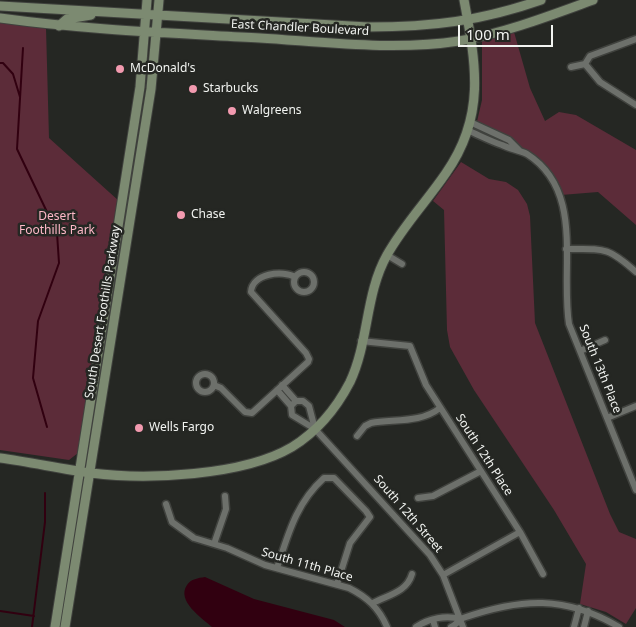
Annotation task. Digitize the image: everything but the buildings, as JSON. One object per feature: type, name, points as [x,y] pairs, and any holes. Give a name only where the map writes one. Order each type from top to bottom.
[{"type":"street","name":"South Desert Foothills Parkway","points":[[55,627],[130,153],[146,32],[147,0]]},
{"type":"street","name":"South Desert Foothills Parkway","points":[[65,627],[152,89],[159,0]]},
{"type":"street","points":[[0,458],[91,473],[157,476],[207,471],[256,462],[291,448],[315,429],[335,408],[351,378],[375,284],[387,255],[446,172],[468,126],[473,111],[476,80],[472,38],[464,0]]},
{"type":"street","name":"East Chandler Boulevard","points":[[0,6],[368,27],[420,26],[468,20],[507,11],[541,0]]},
{"type":"street","name":"East Chandler Boulevard","points":[[0,18],[59,26],[157,33],[368,45],[436,43],[472,38],[536,21],[593,0]]},
{"type":"street","points":[[59,26],[67,20],[99,13]]},
{"type":"street","points":[[586,64],[590,56],[636,39]]},
{"type":"street","points":[[571,66],[586,64]]},
{"type":"street","points":[[586,64],[600,82],[636,105]]},
{"type":"street","name":"South 13th Place","points":[[468,126],[509,140],[544,168],[559,190],[565,213],[566,306],[569,324],[636,490]]},
{"type":"street","points":[[566,249],[596,249],[612,252],[636,272]]},
{"type":"street","points":[[387,255],[402,264]]},
{"type":"street","points":[[214,385],[221,388],[241,410],[248,413],[277,390],[309,359],[306,353],[252,295],[251,288],[268,275],[290,274],[295,277]]},
{"type":"street","points":[[580,351],[606,340]]},
{"type":"street","name":"South 12th Place","points":[[361,341],[410,346],[426,385],[538,561],[542,574]]},
{"type":"street","name":"South 12th Street","points":[[282,385],[294,403]]},
{"type":"street","name":"South 12th Street","points":[[277,390],[294,403],[303,401],[308,406],[315,429]]},
{"type":"street","name":"South 12th Street","points":[[294,403],[291,412],[295,418],[315,429],[416,538],[443,575],[463,627]]},
{"type":"street","points":[[607,418],[636,406]]},
{"type":"street","points":[[356,436],[365,426],[371,423],[420,418],[432,414],[440,408]]},
{"type":"street","points":[[418,498],[433,496],[480,471]]},
{"type":"street","points":[[277,568],[298,508],[318,484],[328,476],[340,483],[370,517],[350,543],[337,584]]},
{"type":"street","points":[[214,544],[226,509],[225,496]]},
{"type":"street","name":"South 11th Place","points":[[166,504],[172,522],[194,538],[214,544],[247,559],[349,588],[373,603],[387,627]]},
{"type":"street","points":[[443,575],[520,532]]},
{"type":"street","points":[[373,603],[400,590],[409,583],[412,574]]},
{"type":"street","points":[[451,627],[461,619],[518,604],[540,601],[579,608],[619,627]]},
{"type":"street","points":[[574,627],[579,608]]},
{"type":"street","points":[[584,627],[588,611]]},
{"type":"street","points":[[416,627],[432,620],[452,616],[461,619]]},
{"type":"street","points":[[432,620],[435,627]]},
{"type":"green space","name":"Desert Foothills Park","points":[[0,22],[46,28],[49,138],[119,201],[78,453],[69,460],[0,450]]},
{"type":"green space","points":[[514,32],[530,88],[545,121],[559,112],[576,115],[636,150],[636,225],[598,192],[561,195],[549,174],[520,150],[475,130],[482,100],[482,41]]},
{"type":"green space","points":[[461,162],[489,179],[506,182],[518,190],[527,204],[530,216],[535,323],[610,514],[619,532],[636,539],[636,608],[626,624],[606,612],[580,604],[586,564],[554,510],[474,390],[450,347],[447,330],[444,210],[433,201]]},
{"type":"shaded area","points":[[205,577],[254,599],[334,620],[345,627],[212,627],[192,609],[185,597],[187,585],[191,581]]},
{"type":"waterway","points":[[23,48],[17,149],[57,233],[59,263],[38,321],[33,378],[47,427]]},
{"type":"waterway","points":[[0,63],[3,63],[13,74],[20,97]]},
{"type":"waterway","points":[[32,627],[45,522],[45,493]]},
{"type":"waterway","points":[[0,611],[34,616]]},
{"type":"place","name":"McDonald's","points":[[120,69]]},
{"type":"place","name":"Starbucks","points":[[193,89]]},
{"type":"place","name":"Walgreens","points":[[232,111]]},
{"type":"place","name":"Chase","points":[[181,215]]},
{"type":"place","name":"Wells Fargo","points":[[139,428]]}]
